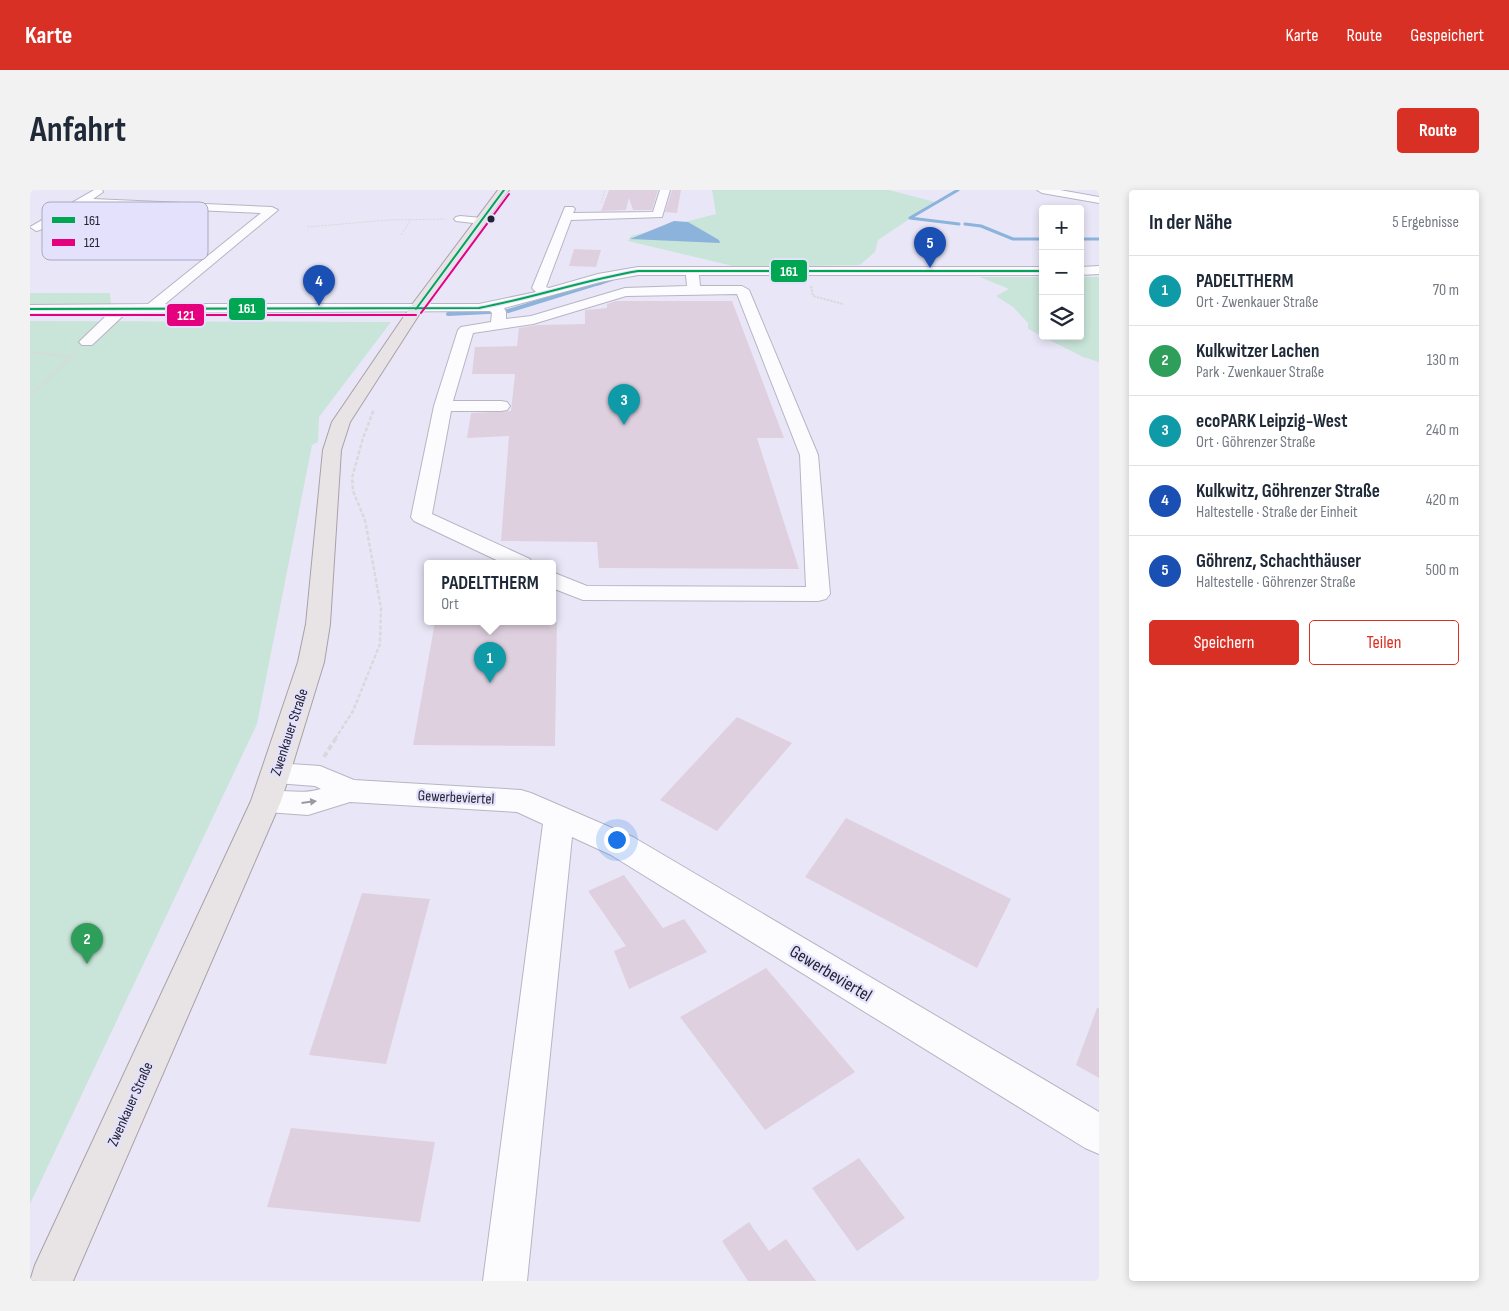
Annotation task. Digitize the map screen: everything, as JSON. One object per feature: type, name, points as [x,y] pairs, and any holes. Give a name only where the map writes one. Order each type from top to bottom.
[{"type":"main road","name":"Zwenkauer Straße","points":[[51,1281],[271,787],[312,662],[318,624],[332,450],[342,422],[416,309],[504,190]]},
{"type":"street","points":[[82,202],[102,190]]},
{"type":"street","points":[[547,293],[538,288],[567,213],[658,215],[665,190]]},
{"type":"street","points":[[1042,190],[1099,200]]},
{"type":"street","points":[[151,309],[272,210],[208,207]]},
{"type":"street","points":[[460,220],[482,220]]},
{"type":"street","points":[[36,227],[42,224]]},
{"type":"street","points":[[208,258],[214,258]]},
{"type":"street","points":[[1084,271],[1099,270]]},
{"type":"street","points":[[692,271],[694,290]]},
{"type":"street","points":[[30,309],[416,309],[494,306],[622,273],[692,271],[1039,271]]},
{"type":"street","points":[[513,560],[421,517],[442,406],[466,330],[533,320],[625,292],[742,290],[809,455],[818,594],[583,593],[556,581]]},
{"type":"street","points":[[494,306],[499,312],[498,325]]},
{"type":"street","points":[[87,342],[122,309]]},
{"type":"street","points":[[442,406],[501,406]]},
{"type":"street","name":"Gewerbeviertel","points":[[271,787],[313,776],[320,776],[350,791]]},
{"type":"street","name":"Gewerbeviertel","points":[[271,787],[308,804],[350,791],[520,801],[622,846],[1099,1134]]},
{"type":"street","points":[[505,1281],[559,818]]},
{"type":"path","points":[[307,227],[411,219],[460,220]]},
{"type":"path","points":[[401,235],[411,219]]},
{"type":"path","points":[[819,271],[818,274],[809,278],[813,296],[842,304]]},
{"type":"path","points":[[30,396],[87,342]]},
{"type":"path","points":[[30,352],[72,357]]},
{"type":"path","points":[[313,776],[353,711],[380,644],[380,608],[371,549],[365,520],[353,491],[352,478],[363,438],[376,402]]},
{"type":"green space","points":[[712,190],[889,190],[935,202],[878,240],[875,252],[860,265],[737,267],[628,241],[631,236],[716,214]]},
{"type":"green space","points":[[980,277],[1039,277],[1039,335],[1028,329],[1028,323],[1013,307],[996,296],[1009,289]]},
{"type":"green space","points":[[1084,277],[1099,277],[1099,362],[1083,357],[1050,340],[1084,340]]},
{"type":"green space","points":[[30,293],[110,293],[111,305],[30,305]]},
{"type":"green space","points":[[30,321],[391,322],[319,417],[318,442],[312,445],[257,724],[30,1204]]},
{"type":"water","points":[[674,221],[688,222],[719,240],[720,243],[630,239]]},
{"type":"building","points":[[609,190],[658,190],[652,210],[633,210],[629,198],[626,210],[601,211]]},
{"type":"building","points":[[672,190],[681,190],[677,213],[665,212]]},
{"type":"building","points":[[574,249],[601,250],[596,267],[569,266]]},
{"type":"building","points":[[616,301],[732,301],[784,438],[757,438],[799,569],[599,568],[597,542],[501,541],[509,436],[467,438],[471,413],[511,411],[515,374],[472,374],[475,347],[517,346],[519,328],[538,325],[585,324],[585,310],[607,308],[607,304]]},
{"type":"building","points":[[557,622],[555,746],[413,745],[434,625],[556,625]]},
{"type":"building","points":[[737,717],[792,743],[717,831],[660,800]]},
{"type":"building","points":[[846,818],[1011,899],[977,968],[805,877]]},
{"type":"building","points":[[624,875],[663,928],[684,919],[707,952],[629,989],[614,951],[626,946],[588,891]]},
{"type":"building","points":[[362,893],[430,899],[386,1064],[309,1055]]},
{"type":"building","points":[[766,968],[855,1072],[765,1130],[680,1017]]},
{"type":"building","points":[[1097,1008],[1099,1008],[1099,1078],[1076,1065]]},
{"type":"building","points":[[291,1128],[435,1142],[420,1222],[267,1207]]},
{"type":"building","points":[[859,1158],[905,1218],[857,1251],[812,1188]]},
{"type":"building","points":[[749,1222],[769,1251],[786,1239],[816,1281],[748,1281],[722,1241]]},
{"type":"waterway","points":[[958,190],[910,218],[959,224]]},
{"type":"waterway","points":[[965,224],[981,226],[1013,239],[1039,239]]},
{"type":"waterway","points":[[1084,239],[1099,239]]},
{"type":"waterway","points":[[598,284],[613,279]]},
{"type":"waterway","points":[[448,314],[508,311],[602,282]]},
{"type":"transit line","name":"161","points":[[416,309],[504,190]]},
{"type":"transit line","name":"121","points":[[421,313],[509,194]]},
{"type":"transit line","name":"161","points":[[30,309],[479,308],[519,300],[618,274],[638,271],[1039,271]]},
{"type":"transit line","name":"121","points":[[30,315],[416,315]]},
{"type":"place","name":"Göhrenz, Schachthäuser","points":[[930,268]]},
{"type":"place","name":"Kulkwitz, Göhrenzer Straße","points":[[319,306]]},
{"type":"place","name":"ecoPARK Leipzig-West","points":[[624,425]]},
{"type":"place","name":"PADELTTHERM","points":[[490,683]]},
{"type":"place","name":"Kulkwitzer Lachen","points":[[87,964]]}]
